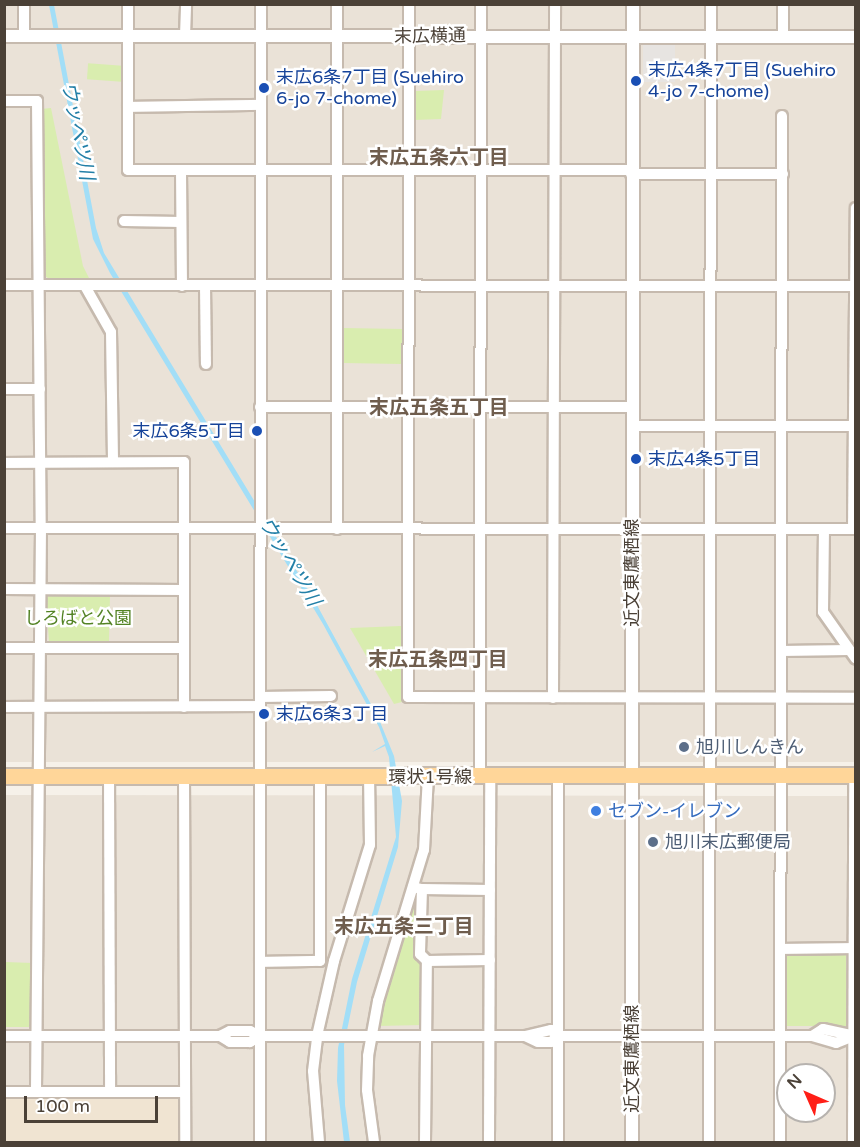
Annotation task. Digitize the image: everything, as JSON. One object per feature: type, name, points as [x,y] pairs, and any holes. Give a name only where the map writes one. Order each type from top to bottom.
[{"type":"main road","name":"環状1号線","points":[[4,776],[854,775]]},
{"type":"street","points":[[24,4],[24,36]]},
{"type":"street","points":[[128,4],[128,170],[409,169],[783,174]]},
{"type":"street","points":[[185,36],[186,4]]},
{"type":"street","points":[[260,1143],[261,4]]},
{"type":"street","points":[[337,4],[337,529]]},
{"type":"street","points":[[409,4],[408,697],[855,698]]},
{"type":"street","points":[[482,4],[480,697],[490,890],[489,1143]]},
{"type":"street","points":[[553,698],[555,4]]},
{"type":"street","name":"近文東鷹栖線","points":[[632,1143],[633,4]]},
{"type":"street","points":[[709,1143],[708,528],[711,4]]},
{"type":"street","points":[[783,4],[783,37]]},
{"type":"street","name":"末広横通","points":[[4,36],[855,37]]},
{"type":"street","points":[[4,101],[37,101],[41,528],[37,776],[36,1092]]},
{"type":"street","points":[[128,107],[261,105]]},
{"type":"street","points":[[780,1143],[782,116]]},
{"type":"street","points":[[181,171],[182,286]]},
{"type":"street","points":[[4,528],[854,529],[855,208]]},
{"type":"street","points":[[124,221],[181,222]]},
{"type":"street","points":[[4,285],[855,286]]},
{"type":"street","points":[[85,286],[111,332],[113,461]]},
{"type":"street","points":[[205,286],[206,364]]},
{"type":"street","points":[[4,389],[40,389]]},
{"type":"street","points":[[260,407],[633,407]]},
{"type":"street","points":[[632,426],[855,426]]},
{"type":"street","points":[[4,463],[184,462],[184,707]]},
{"type":"street","points":[[824,528],[824,612],[852,654]]},
{"type":"street","points":[[4,589],[184,590]]},
{"type":"street","points":[[4,648],[184,648]]},
{"type":"street","points":[[781,651],[852,654]]},
{"type":"street","points":[[4,706],[184,707],[331,696]]},
{"type":"street","points":[[109,775],[110,1091]]},
{"type":"street","points":[[184,775],[185,1143]]},
{"type":"street","points":[[853,1143],[854,775]]},
{"type":"street","points":[[320,776],[320,961]]},
{"type":"street","points":[[319,1143],[313,1071],[334,961],[370,845],[374,776]]},
{"type":"street","points":[[374,1143],[367,1090],[368,1035],[418,888],[424,850],[420,777]]},
{"type":"street","points":[[558,777],[558,1143]]},
{"type":"street","points":[[418,888],[490,890]]},
{"type":"street","points":[[418,888],[420,954],[427,961],[425,1143]]},
{"type":"street","points":[[781,949],[853,948]]},
{"type":"street","points":[[427,961],[490,960]]},
{"type":"street","points":[[260,962],[334,961]]},
{"type":"street","points":[[4,1036],[220,1036],[230,1031],[260,1036],[525,1036],[551,1030],[558,1036],[812,1036],[836,1043],[854,1036]]},
{"type":"street","points":[[4,1092],[185,1092]]},
{"type":"shaded area","points":[[5,5],[855,5],[855,762],[5,762]]},
{"type":"shaded area","points":[[643,43],[675,43],[675,82],[643,82]]},
{"type":"shaded area","points":[[4,795],[855,796],[855,1142],[5,1142]]},
{"type":"shaded area","points":[[5,1096],[175,1097],[180,1102],[181,1142],[5,1142]]},
{"type":"green space","points":[[88,63],[126,66],[125,82],[87,79]]},
{"type":"green space","points":[[444,90],[441,119],[414,120],[415,91]]},
{"type":"green space","points":[[51,108],[83,266],[90,280],[49,279],[44,275],[41,109]]},
{"type":"green space","points":[[343,328],[403,329],[402,364],[342,363]]},
{"type":"green space","name":"しろばと公園","points":[[49,595],[110,595],[109,642],[49,642],[46,600]]},
{"type":"green space","points":[[401,626],[402,702],[394,704],[350,628]]},
{"type":"green space","points":[[414,894],[418,895],[415,953],[424,968],[423,1025],[377,1026]]},
{"type":"green space","points":[[786,951],[846,951],[846,1026],[786,1026]]},
{"type":"green space","points":[[5,962],[33,963],[32,1023],[29,1027],[5,1027]]},
{"type":"water","name":"ウッペツ川","points":[[49,5],[54,5],[96,228],[104,253],[312,596],[378,717],[394,756],[402,801],[398,847],[357,982],[344,1045],[345,1105],[350,1142],[344,1142],[337,1081],[338,1048],[352,979],[396,837],[389,757],[385,746],[372,752],[385,744],[379,727],[323,624],[110,273],[93,239]]},
{"type":"place","name":"末広4条7丁目 (Suehiro 4-jo 7-chome)","points":[[636,81]]},
{"type":"place","name":"末広6条7丁目 (Suehiro 6-jo 7-chome)","points":[[264,88]]},
{"type":"place","name":"末広6条5丁目","points":[[257,431]]},
{"type":"place","name":"末広4条5丁目","points":[[636,459]]},
{"type":"place","name":"末広6条3丁目","points":[[264,714]]},
{"type":"place","name":"旭川しんきん","points":[[684,747]]},
{"type":"place","name":"セブン-イレブン","points":[[596,811]]},
{"type":"place","name":"旭川末広郵便局","points":[[653,842]]},
{"type":"district","name":"末広五条六丁目","points":[[439,158]]},
{"type":"district","name":"末広五条五丁目","points":[[439,408]]},
{"type":"district","name":"末広五条四丁目","points":[[438,660]]},
{"type":"district","name":"末広五条三丁目","points":[[404,927]]}]
